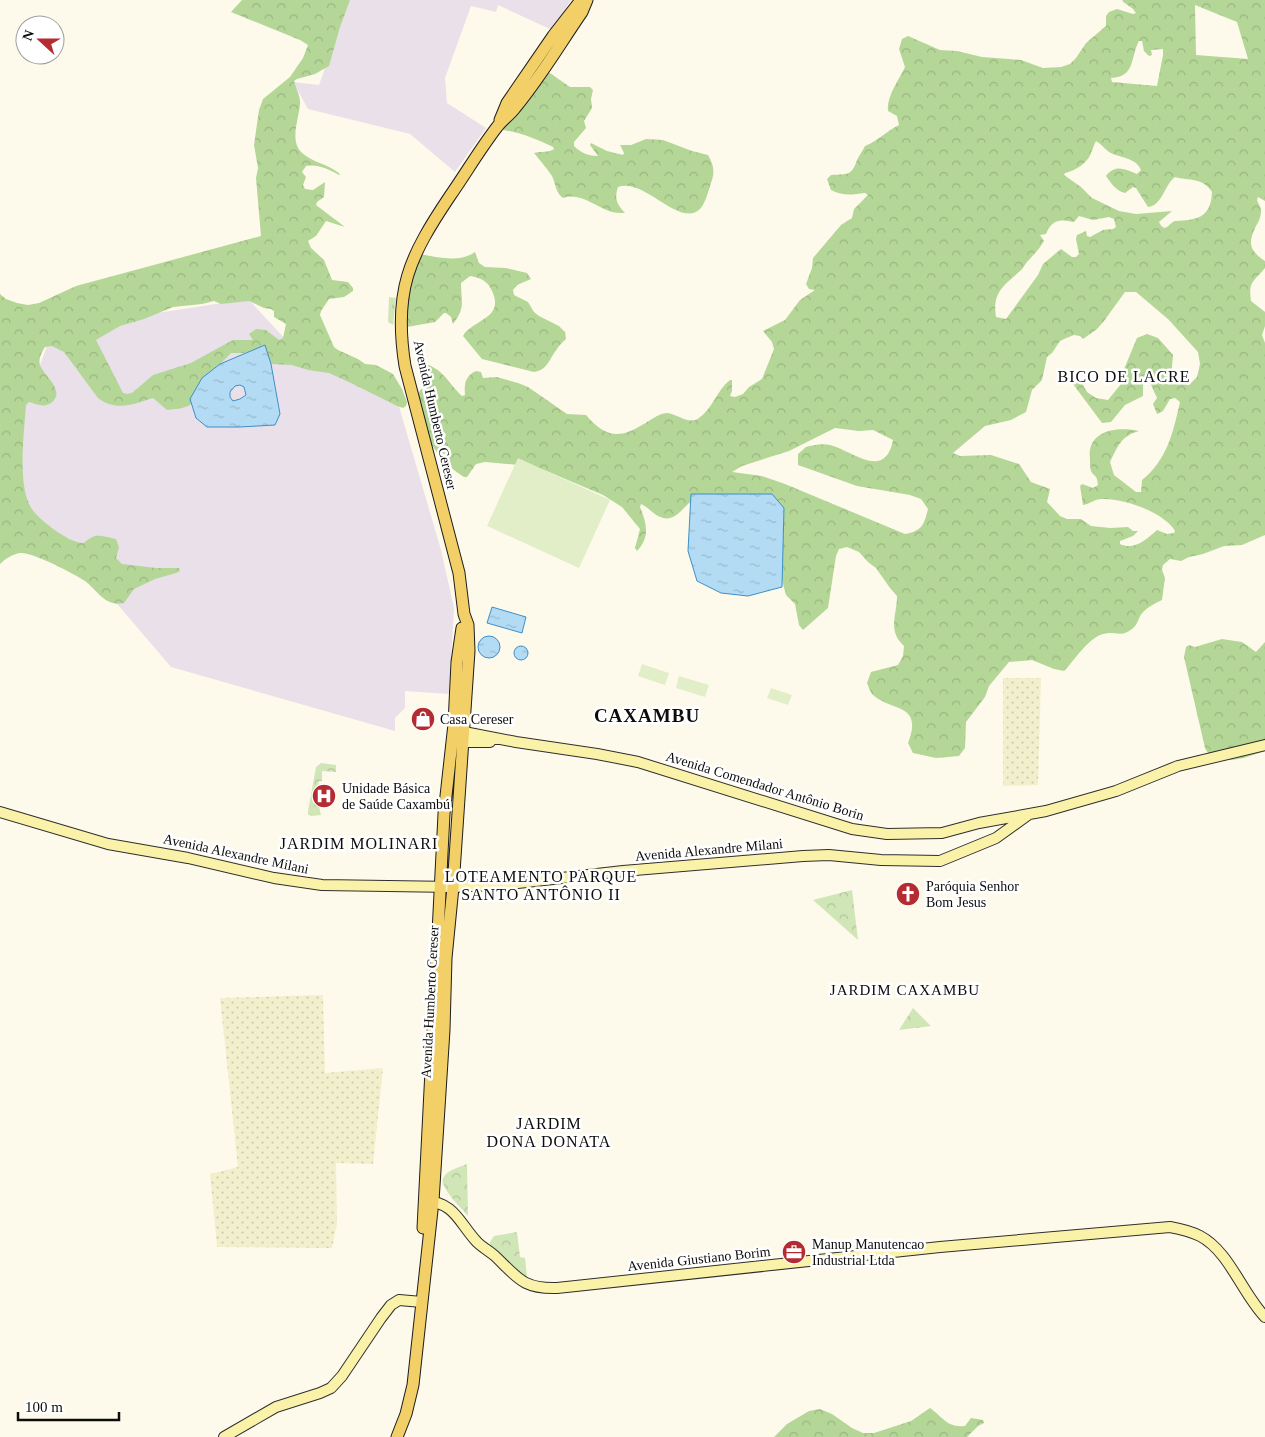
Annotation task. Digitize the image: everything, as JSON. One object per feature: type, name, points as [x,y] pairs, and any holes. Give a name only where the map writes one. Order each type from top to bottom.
[{"type":"main road","name":"Avenida Humberto Cereser","points":[[428,1201],[444,1030],[446,958],[453,887],[460,739],[469,651],[468,625],[464,614],[459,573],[405,366],[401,334],[402,309],[406,283],[420,243],[497,126],[507,103],[553,36],[581,0]]},
{"type":"main road","name":"Avenida Humberto Cereser","points":[[497,126],[515,109],[582,12],[587,0]]},
{"type":"main road","name":"Avenida Humberto Cereser","points":[[397,1437],[406,1414],[413,1385],[424,1273],[427,1262],[444,814],[460,739]]},
{"type":"main road","name":"Avenida Comendador Antônio Borin","points":[[460,739],[516,742],[638,762],[852,829],[903,834],[942,834],[979,823],[1028,815],[1116,791],[1178,766],[1265,745]]},
{"type":"main road","name":"Avenida Alexandre Milani","points":[[0,812],[108,844],[188,858],[274,878],[322,885],[441,887],[509,884],[623,871],[803,856],[829,855],[880,860],[940,862],[996,838],[1028,815]]},
{"type":"main road","name":"Avenida Giustiano Borim","points":[[428,1201],[440,1203],[455,1213],[477,1242],[493,1254],[518,1279],[529,1285],[541,1288],[1152,1227],[1170,1227],[1188,1230],[1210,1243],[1221,1255],[1248,1298],[1265,1317]]},
{"type":"main road","points":[[224,1437],[276,1407],[332,1388],[391,1305],[399,1300],[422,1302]]},
{"type":"shaded area","points":[[349,0],[571,0],[552,30],[498,5],[496,12],[471,6],[445,78],[447,103],[486,128],[455,172],[410,134],[308,109],[293,82],[319,85]]},
{"type":"shaded area","points":[[248,299],[302,357],[398,403],[441,550],[454,608],[449,694],[405,691],[405,708],[395,718],[395,731],[171,667],[94,577],[0,476],[53,329]]},
{"type":"shaded area","points":[[1003,678],[1041,678],[1038,785],[1003,786]]},
{"type":"shaded area","points":[[323,995],[325,1073],[383,1068],[373,1164],[336,1163],[337,1224],[332,1248],[217,1247],[210,1174],[238,1167],[220,998]]},
{"type":"green space","points":[[242,0],[350,0],[329,66],[315,74],[294,81],[300,102],[295,136],[298,148],[306,156],[340,174],[319,166],[306,166],[302,172],[306,177],[303,185],[305,189],[313,190],[325,182],[324,197],[316,205],[345,227],[326,221],[316,236],[308,241],[311,248],[324,260],[332,280],[348,282],[353,288],[353,291],[344,297],[329,299],[321,311],[320,315],[334,347],[365,364],[376,365],[393,374],[407,402],[403,408],[397,406],[329,373],[308,370],[292,365],[271,364],[260,352],[255,350],[231,353],[203,379],[194,400],[188,406],[167,410],[153,398],[125,406],[118,406],[98,398],[64,352],[52,346],[45,347],[40,358],[40,365],[53,383],[56,393],[51,403],[46,405],[29,402],[26,405],[23,469],[26,494],[31,508],[37,516],[73,541],[84,543],[95,536],[116,539],[119,547],[116,558],[122,564],[156,568],[179,568],[180,571],[155,579],[134,589],[124,603],[117,604],[102,597],[80,578],[26,553],[9,557],[0,564],[0,294],[6,299],[17,303],[28,305],[39,303],[76,286],[261,236],[256,178],[258,168],[254,145],[259,110],[263,99],[290,77],[303,58],[308,45],[231,12]],"holes":[[[214,301],[221,304],[249,301],[271,309],[274,311],[274,317],[286,324],[283,338],[279,340],[266,330],[256,329],[249,334],[253,340],[233,340],[191,363],[153,375],[132,393],[123,393],[96,340],[120,326],[144,319],[173,307]]]},
{"type":"green space","points":[[1265,0],[1265,201],[1258,197],[1261,215],[1253,232],[1251,242],[1253,250],[1265,261],[1265,268],[1251,285],[1250,294],[1251,301],[1265,312],[1265,326],[1262,335],[1265,343],[1265,535],[1242,545],[1224,546],[1181,561],[1170,559],[1163,565],[1162,570],[1165,578],[1162,600],[1144,611],[1135,626],[1126,633],[1103,634],[1092,640],[1064,671],[1032,660],[1009,662],[989,686],[985,697],[966,722],[965,748],[959,756],[936,758],[913,753],[908,743],[912,730],[912,721],[908,714],[879,700],[870,690],[867,683],[871,672],[898,665],[903,656],[904,646],[894,628],[897,596],[876,568],[859,552],[847,547],[839,549],[836,556],[828,608],[803,630],[799,625],[795,604],[786,595],[776,565],[693,500],[678,514],[669,518],[658,516],[641,504],[640,507],[646,525],[646,535],[637,551],[635,548],[640,529],[622,507],[603,495],[531,466],[485,462],[476,464],[467,477],[464,477],[449,466],[436,451],[419,417],[419,392],[428,386],[421,367],[429,365],[443,375],[462,396],[465,395],[467,378],[476,371],[481,372],[483,378],[497,377],[528,387],[567,414],[586,415],[599,428],[612,434],[626,433],[666,413],[691,421],[695,420],[704,414],[730,380],[732,380],[732,391],[730,396],[735,397],[743,394],[749,387],[762,379],[774,349],[772,342],[763,331],[785,320],[800,300],[815,290],[809,289],[806,284],[812,268],[813,258],[841,225],[852,218],[854,209],[868,195],[865,193],[847,194],[835,192],[831,190],[827,179],[831,175],[851,172],[865,146],[899,125],[897,116],[888,111],[888,106],[891,94],[905,67],[899,49],[902,39],[908,36],[940,50],[957,51],[982,57],[1021,60],[1043,68],[1061,67],[1070,64],[1086,43],[1106,26],[1106,16],[1109,12],[1117,9],[1133,14],[1136,13],[1122,1]],"holes":[[[1195,5],[1237,22],[1248,59],[1196,55]],[[1139,41],[1142,41],[1144,51],[1149,56],[1152,55],[1151,50],[1163,49],[1157,86],[1112,82],[1111,78],[1125,74],[1131,65]],[[1096,141],[1109,152],[1131,160],[1139,166],[1141,170],[1137,174],[1124,169],[1117,169],[1109,172],[1106,176],[1122,192],[1125,193],[1133,187],[1136,188],[1148,207],[1157,203],[1175,177],[1195,180],[1208,187],[1212,192],[1209,207],[1201,216],[1190,220],[1175,221],[1165,228],[1159,222],[1172,211],[1136,214],[1119,211],[1092,198],[1081,187],[1064,175],[1084,163],[1089,157]],[[1079,216],[1093,220],[1109,217],[1114,219],[1116,227],[1103,230],[1090,237],[1087,236],[1086,231],[1077,235],[1079,254],[1076,257],[1072,257],[1061,249],[1043,264],[1038,275],[1006,319],[996,317],[995,308],[998,295],[1040,247],[1044,241],[1040,235],[1046,234],[1051,225],[1057,221],[1074,222]],[[1125,292],[1136,292],[1168,319],[1198,352],[1200,364],[1197,377],[1189,385],[1179,383],[1171,378],[1173,355],[1158,338],[1147,334],[1137,338],[1122,374],[1121,384],[1108,400],[1096,398],[1087,392],[1080,380],[1073,384],[1102,423],[1111,422],[1125,405],[1143,396],[1143,381],[1147,376],[1157,398],[1153,404],[1157,414],[1163,411],[1170,399],[1175,398],[1180,402],[1168,445],[1158,464],[1142,480],[1141,492],[1136,492],[1114,475],[1110,462],[1124,439],[1139,431],[1122,429],[1105,432],[1098,436],[1090,449],[1091,470],[1098,485],[1093,488],[1082,484],[1080,486],[1083,505],[1102,499],[1121,501],[1153,512],[1170,524],[1175,531],[1174,533],[1167,534],[1157,530],[1140,543],[1130,546],[1120,544],[1120,541],[1133,536],[1138,531],[1133,531],[1128,527],[1091,526],[1081,519],[1067,519],[1060,516],[1047,502],[1050,489],[1031,482],[1019,464],[991,455],[960,456],[953,453],[985,426],[1011,420],[1026,412],[1032,390],[1042,380],[1047,357],[1060,341],[1074,335],[1080,336],[1083,339],[1097,329]],[[835,428],[859,431],[873,430],[893,440],[889,452],[883,459],[876,461],[867,460],[839,448],[821,444],[806,447],[798,454],[798,465],[857,486],[910,495],[921,499],[928,509],[919,529],[905,534],[785,484],[762,476],[732,472],[742,466],[789,451]]]},
{"type":"green space","points":[[547,71],[570,87],[590,87],[593,90],[592,108],[584,121],[586,128],[574,142],[574,146],[582,152],[598,156],[590,145],[591,143],[607,151],[623,155],[624,153],[620,145],[631,145],[646,139],[663,140],[708,155],[713,167],[713,176],[706,199],[700,209],[692,213],[682,213],[639,189],[628,186],[618,187],[616,195],[618,204],[625,213],[611,212],[580,198],[563,198],[560,196],[552,176],[534,153],[550,151],[554,149],[553,147],[525,135],[496,129]]},
{"type":"green space","points":[[475,252],[479,263],[485,267],[506,268],[527,273],[531,279],[517,285],[513,290],[514,295],[528,302],[534,312],[559,326],[565,332],[566,339],[559,346],[548,364],[539,371],[534,372],[482,359],[463,336],[468,330],[486,318],[494,307],[495,300],[492,291],[484,280],[478,278],[470,276],[461,283],[461,309],[453,324],[451,317],[444,313],[435,322],[407,327],[405,323],[414,253],[437,257],[461,258]]},
{"type":"green space","points":[[389,297],[396,298],[393,325],[388,322]]},
{"type":"green space","points":[[518,458],[610,500],[579,568],[487,526]]},
{"type":"green space","points":[[1222,639],[1242,642],[1256,652],[1265,642],[1265,751],[1232,760],[1216,759],[1205,748],[1184,657],[1186,647],[1189,645],[1195,647]]},
{"type":"green space","points":[[642,664],[669,673],[665,685],[638,676]]},
{"type":"green space","points":[[679,676],[709,685],[705,697],[676,688]]},
{"type":"green space","points":[[771,688],[792,695],[788,705],[767,698]]},
{"type":"green space","points":[[321,763],[336,765],[336,772],[322,771],[322,781],[319,781],[316,787],[321,798],[317,798],[321,815],[311,816],[308,814],[308,811],[316,767]]},
{"type":"green space","points":[[852,890],[858,940],[813,900]]},
{"type":"green space","points":[[913,1008],[931,1026],[899,1030]]},
{"type":"green space","points":[[467,1164],[468,1216],[444,1187],[443,1182],[443,1178],[447,1173]]},
{"type":"green space","points":[[517,1232],[520,1257],[525,1258],[527,1276],[523,1276],[490,1246],[494,1236]]},
{"type":"green space","points":[[930,1408],[949,1424],[965,1426],[971,1418],[983,1420],[984,1423],[967,1437],[774,1437],[787,1424],[809,1411],[820,1409],[863,1433],[874,1433],[911,1421]]},
{"type":"water","points":[[265,345],[271,364],[280,414],[275,425],[207,427],[196,418],[190,399],[202,378],[220,364]],"holes":[[[240,385],[244,387],[246,395],[233,401],[230,397],[230,392],[235,386]]]},
{"type":"water","points":[[691,494],[772,494],[784,508],[782,587],[748,596],[721,593],[697,581],[688,551]]},
{"type":"water","points":[[492,607],[526,617],[522,633],[487,623]]},
{"type":"water","points":[[489,636],[497,639],[500,647],[497,655],[489,658],[481,655],[478,647],[481,639]]},
{"type":"water","points":[[518,646],[524,646],[528,653],[524,660],[518,660],[514,656],[514,650]]},
{"type":"place","name":"Casa Cereser","points":[[423,719]]},
{"type":"place","name":"Unidade Básica de Saúde Caxambú","points":[[324,796]]},
{"type":"place","name":"Paróquia Senhor Bom Jesus","points":[[908,894]]},
{"type":"place","name":"Manup Manutencao Industrial Ltda","points":[[794,1252]]},
{"type":"district","name":"BICO DE LACRE","points":[[1124,376]]},
{"type":"district","name":"CAXAMBU","points":[[647,715]]},
{"type":"district","name":"JARDIM MOLINARI","points":[[359,843]]},
{"type":"district","name":"LOTEAMENTO PARQUE SANTO ANTÔNIO II","points":[[541,885]]},
{"type":"district","name":"JARDIM CAXAMBU","points":[[905,990]]},
{"type":"district","name":"JARDIM DONA DONATA","points":[[549,1132]]}]
